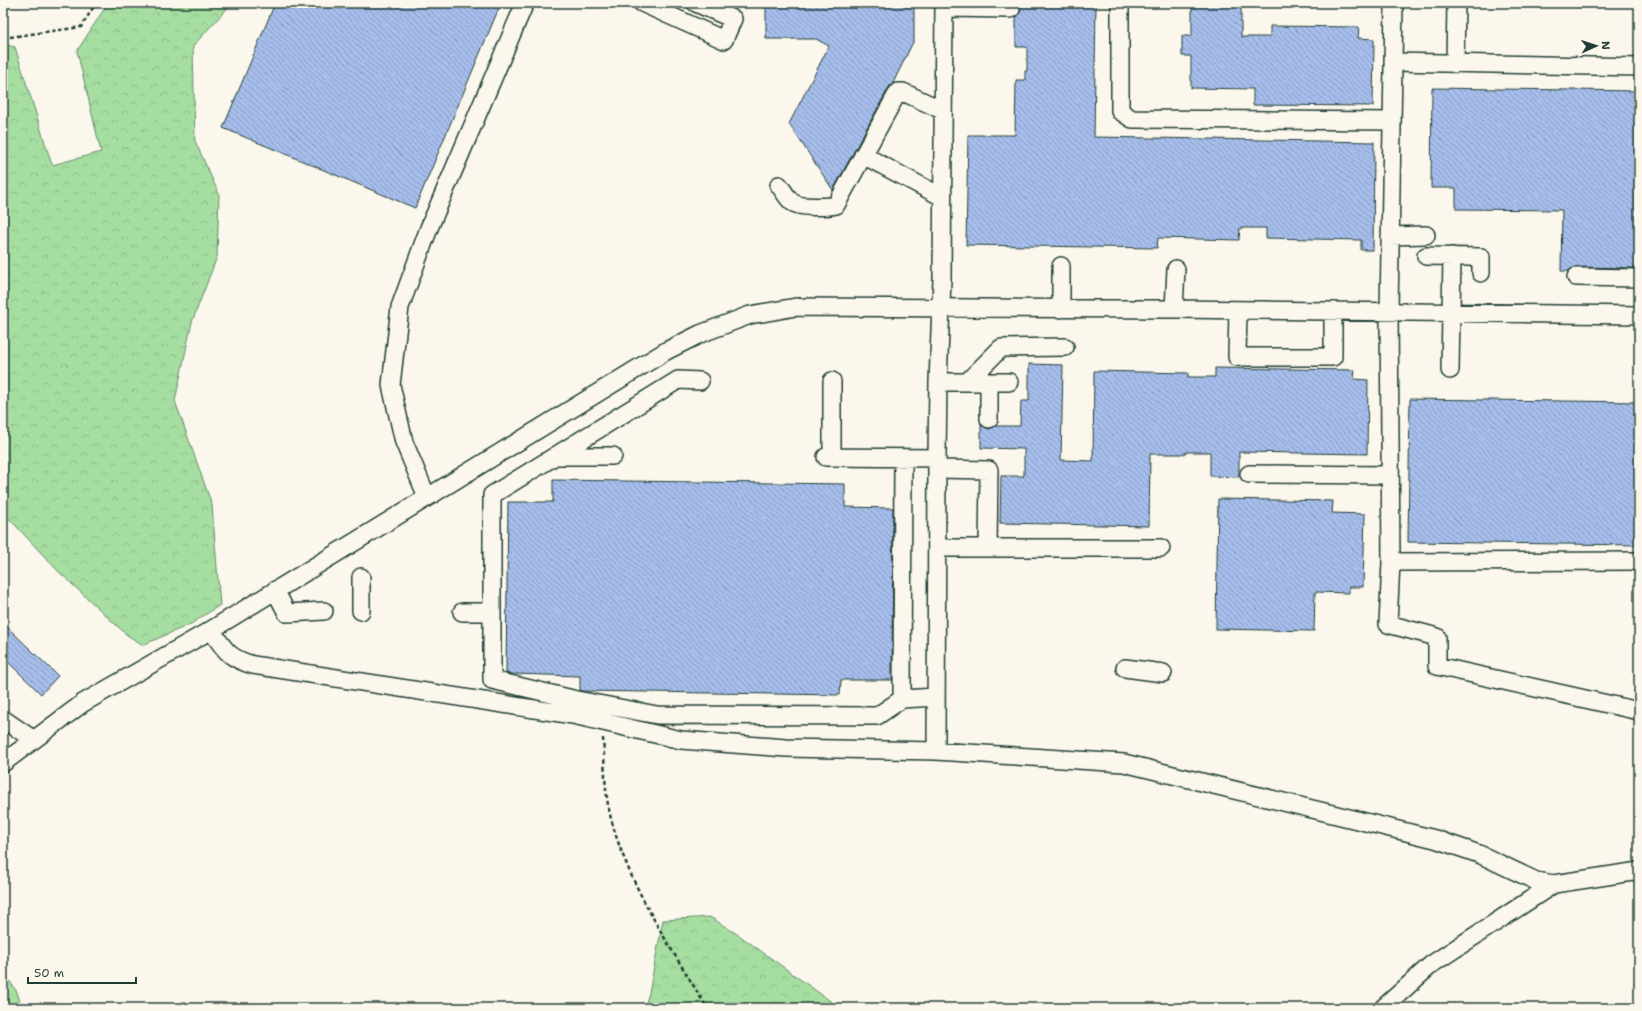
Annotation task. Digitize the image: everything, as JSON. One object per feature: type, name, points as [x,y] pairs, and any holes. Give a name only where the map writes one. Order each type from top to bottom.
[{"type":"street","points":[[427,497],[404,442],[391,385],[400,308],[429,228],[526,3]]},
{"type":"street","points":[[642,3],[724,40],[733,20],[696,3]]},
{"type":"street","points":[[1120,3],[1120,111],[1132,119],[1391,121]]},
{"type":"street","points":[[1394,3],[1389,312],[1391,562],[1388,624],[1437,637],[1437,666],[1639,711]]},
{"type":"street","points":[[1455,64],[1456,3]]},
{"type":"street","points":[[936,751],[937,464],[941,308],[944,6],[1012,9]]},
{"type":"street","points":[[1392,62],[1639,67]]},
{"type":"street","points":[[779,184],[793,203],[800,206],[836,205],[898,92],[903,92],[942,110]]},
{"type":"street","points":[[863,155],[942,196]]},
{"type":"street","points":[[1390,236],[1426,240],[1452,256],[1481,257],[1481,273]]},
{"type":"street","points":[[1450,370],[1452,256]]},
{"type":"street","points":[[1061,266],[1061,309]]},
{"type":"street","points":[[1174,309],[1176,269]]},
{"type":"street","points":[[1576,277],[1639,278]]},
{"type":"street","points":[[3,763],[84,703],[211,630],[666,351],[700,334],[750,315],[796,307],[1174,309],[1639,315]]},
{"type":"street","points":[[1238,310],[1237,357],[1333,357],[1333,311]]},
{"type":"street","points":[[967,382],[1001,348],[1009,354],[1066,347]]},
{"type":"street","points":[[700,381],[678,380],[492,496],[492,680],[577,700],[657,715],[877,716],[902,699],[936,697]]},
{"type":"street","points":[[832,381],[829,414],[829,457],[903,458],[937,464],[989,470],[988,548]]},
{"type":"street","points":[[938,382],[1009,382]]},
{"type":"street","points":[[989,382],[989,419]]},
{"type":"street","points":[[556,456],[613,456]]},
{"type":"street","points":[[902,699],[903,458]]},
{"type":"street","points":[[1249,474],[1390,475]]},
{"type":"street","points":[[937,548],[1161,548]]},
{"type":"street","points":[[1391,562],[1639,561]]},
{"type":"street","points":[[361,577],[361,611]]},
{"type":"street","points":[[275,590],[287,613],[324,611]]},
{"type":"street","points":[[462,612],[492,612]]},
{"type":"street","points":[[211,630],[227,653],[239,661],[253,665],[573,715],[681,740],[786,748],[936,751],[1124,763],[1435,839],[1479,854],[1536,881],[1554,884],[1639,871]]},
{"type":"street","points":[[1125,668],[1163,673]]},
{"type":"street","points":[[3,718],[34,740]]},
{"type":"street","points":[[1383,1008],[1432,964],[1554,884]]},
{"type":"path","points":[[3,38],[81,27],[96,3]]},
{"type":"path","points":[[602,721],[607,791],[611,821],[623,857],[653,916],[707,1008]]},
{"type":"green space","points":[[108,3],[232,3],[193,46],[195,141],[219,194],[217,257],[192,322],[175,401],[212,505],[220,605],[191,624],[143,645],[127,635],[58,571],[3,512],[3,44],[15,47],[52,165],[101,152],[77,51]]},
{"type":"green space","points":[[710,917],[740,936],[840,1008],[644,1008],[649,993],[663,920]]},
{"type":"green space","points":[[3,971],[17,992],[22,1008],[3,1008]]},
{"type":"building","points":[[275,3],[501,3],[415,208],[223,128]]},
{"type":"building","points":[[766,3],[914,3],[914,40],[893,83],[889,87],[833,190],[789,124],[829,46],[816,39],[766,39]]},
{"type":"building","points":[[1019,3],[1096,3],[1094,137],[1374,142],[1373,250],[1361,250],[1361,240],[1266,238],[1266,228],[1240,228],[1239,240],[1158,238],[1157,248],[966,245],[968,135],[1015,135],[1016,80],[1025,80],[1025,71],[1027,71],[1027,47],[1016,47],[1016,18],[1021,10]]},
{"type":"building","points":[[1192,3],[1241,3],[1241,37],[1270,37],[1270,26],[1359,27],[1358,38],[1374,39],[1373,106],[1253,105],[1253,89],[1191,88],[1191,56],[1182,56],[1182,36],[1192,36]]},
{"type":"building","points":[[1432,88],[1639,91],[1639,268],[1576,267],[1568,271],[1561,271],[1562,210],[1456,209],[1456,188],[1431,188]]},
{"type":"building","points":[[1029,364],[1063,365],[1061,460],[1093,461],[1094,371],[1188,373],[1188,377],[1215,377],[1215,368],[1355,370],[1354,379],[1368,380],[1367,454],[1239,452],[1239,477],[1210,476],[1210,452],[1150,454],[1149,526],[1000,523],[1001,476],[1024,476],[1024,449],[981,448],[981,425],[989,429],[996,426],[1020,426],[1021,401],[1029,401]]},
{"type":"building","points":[[1410,399],[1639,402],[1639,545],[1408,542]]},
{"type":"building","points":[[553,480],[845,484],[845,507],[893,508],[892,680],[841,680],[840,695],[581,691],[580,676],[506,673],[508,502],[553,502]]},
{"type":"building","points":[[1218,499],[1333,501],[1332,513],[1365,514],[1363,587],[1349,587],[1349,593],[1315,592],[1314,631],[1216,629]]},
{"type":"building","points":[[3,623],[58,676],[41,694],[3,657]]}]
